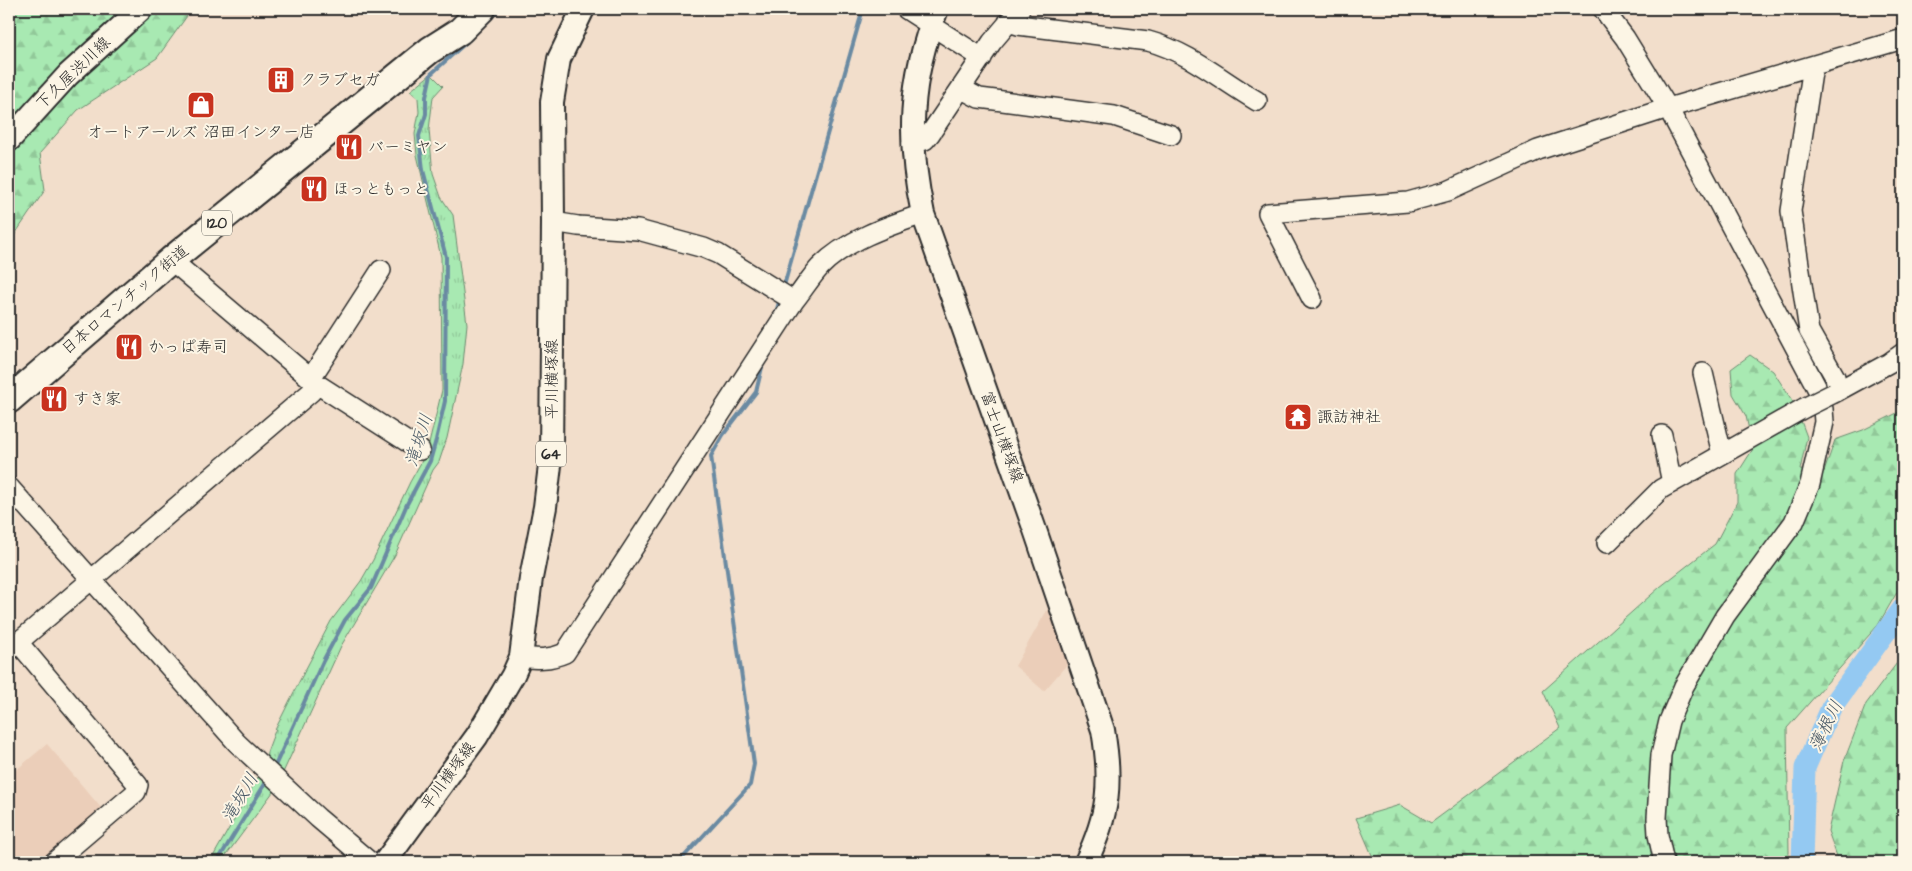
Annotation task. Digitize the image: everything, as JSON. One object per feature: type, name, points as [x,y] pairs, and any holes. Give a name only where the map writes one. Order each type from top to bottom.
[{"type":"highway","name":"日本ロマンチック街道","points":[[430,50],[458,9]]},
{"type":"highway","name":"日本ロマンチック街道","points":[[9,400],[171,260],[430,50],[460,31],[482,9]]},
{"type":"main road","name":"下久屋渋川線","points":[[9,140],[68,75],[141,9]]},
{"type":"main road","name":"平川横塚線","points":[[386,862],[477,736],[509,682],[521,657],[551,457],[552,102],[554,80],[559,59],[583,9]]},
{"type":"main road","name":"富士山横塚線","points":[[934,17],[924,44],[913,104],[912,144],[918,189],[923,214],[1035,530],[1102,730],[1106,758],[1107,796],[1104,817],[1086,862]]},
{"type":"street","points":[[906,9],[934,17],[982,58]]},
{"type":"street","points":[[1603,9],[1625,38],[1668,108],[1818,390],[1823,408],[1824,422],[1810,484],[1794,522],[1725,616],[1684,686],[1669,721],[1661,755],[1657,818],[1659,842],[1664,862]]},
{"type":"street","points":[[912,144],[925,140],[930,134],[1014,15]]},
{"type":"street","points":[[1014,15],[1018,25],[1148,41],[1163,45],[1195,60],[1257,102]]},
{"type":"street","points":[[1312,299],[1268,213],[1408,202],[1448,191],[1538,150],[1668,108],[1903,39]]},
{"type":"street","points":[[1813,66],[1792,211],[1809,331],[1835,377],[1836,392]]},
{"type":"street","points":[[962,89],[972,95],[987,99],[1114,116],[1171,135]]},
{"type":"street","points":[[521,657],[542,660],[554,658],[565,653],[794,302],[821,266],[844,249],[872,234],[923,214]]},
{"type":"street","points":[[553,222],[578,226],[638,230],[704,248],[718,254],[794,302]]},
{"type":"street","points":[[171,260],[314,381],[420,450]]},
{"type":"street","points":[[54,862],[136,792],[138,785],[13,646],[311,392],[314,381],[381,270]]},
{"type":"street","points":[[1607,543],[1661,489],[1804,408],[1889,363],[1903,353]]},
{"type":"street","points":[[1703,372],[1722,454]]},
{"type":"street","points":[[1662,435],[1672,483]]},
{"type":"street","points":[[9,487],[237,743],[276,780],[370,862]]},
{"type":"shaded area","points":[[1050,605],[1069,662],[1044,691],[1015,666]]},
{"type":"shaded area","points":[[47,744],[102,809],[40,862],[9,862],[9,776]]},
{"type":"green space","points":[[9,9],[192,9],[157,58],[78,110],[40,153],[45,190],[9,243]]},
{"type":"green space","points":[[431,74],[443,86],[433,97],[429,130],[433,174],[441,197],[453,215],[467,324],[463,364],[447,438],[439,462],[433,470],[395,555],[341,646],[276,788],[221,862],[210,862],[266,763],[267,752],[276,728],[331,621],[361,581],[373,560],[410,482],[427,452],[442,390],[441,257],[417,155],[415,134],[419,112],[418,98],[410,91]]},
{"type":"green space","points":[[1750,355],[1773,371],[1795,405],[1807,437],[1800,470],[1824,472],[1835,440],[1863,430],[1903,410],[1903,582],[1878,625],[1787,728],[1789,853],[1787,862],[1375,862],[1356,818],[1400,805],[1431,823],[1560,728],[1543,691],[1660,587],[1715,544],[1737,502],[1737,474],[1753,449],[1746,416],[1733,394],[1731,369]]},
{"type":"green space","points":[[1903,655],[1903,862],[1839,862],[1828,831],[1844,761],[1866,704]]},
{"type":"waterway","name":"滝坂川","points":[[490,19],[499,9]]},
{"type":"waterway","points":[[783,289],[863,9]]},
{"type":"waterway","name":"滝坂川","points":[[274,768],[323,661],[345,620],[371,588],[407,504],[430,461],[436,440],[445,401],[446,257],[423,170],[419,136],[426,114],[426,97],[431,74],[471,38]]},
{"type":"waterway","points":[[776,313],[780,298]]},
{"type":"waterway","points":[[679,862],[750,785],[754,764],[711,456],[723,435],[756,392],[763,363]]},
{"type":"waterway","name":"薄根川","points":[[1802,862],[1805,768],[1831,708],[1903,608]]},
{"type":"waterway","name":"滝坂川","points":[[217,862],[268,779]]},
{"type":"place","name":"クラブセガ","points":[[281,80]]},
{"type":"place","name":"オートアールズ 沼田インター店","points":[[201,105]]},
{"type":"place","name":"バーミヤン","points":[[349,147]]},
{"type":"place","name":"ほっともっと","points":[[314,189]]},
{"type":"place","name":"かっぱ寿司","points":[[129,347]]},
{"type":"place","name":"すき家","points":[[54,399]]},
{"type":"place","name":"諏訪神社","points":[[1298,417]]}]
